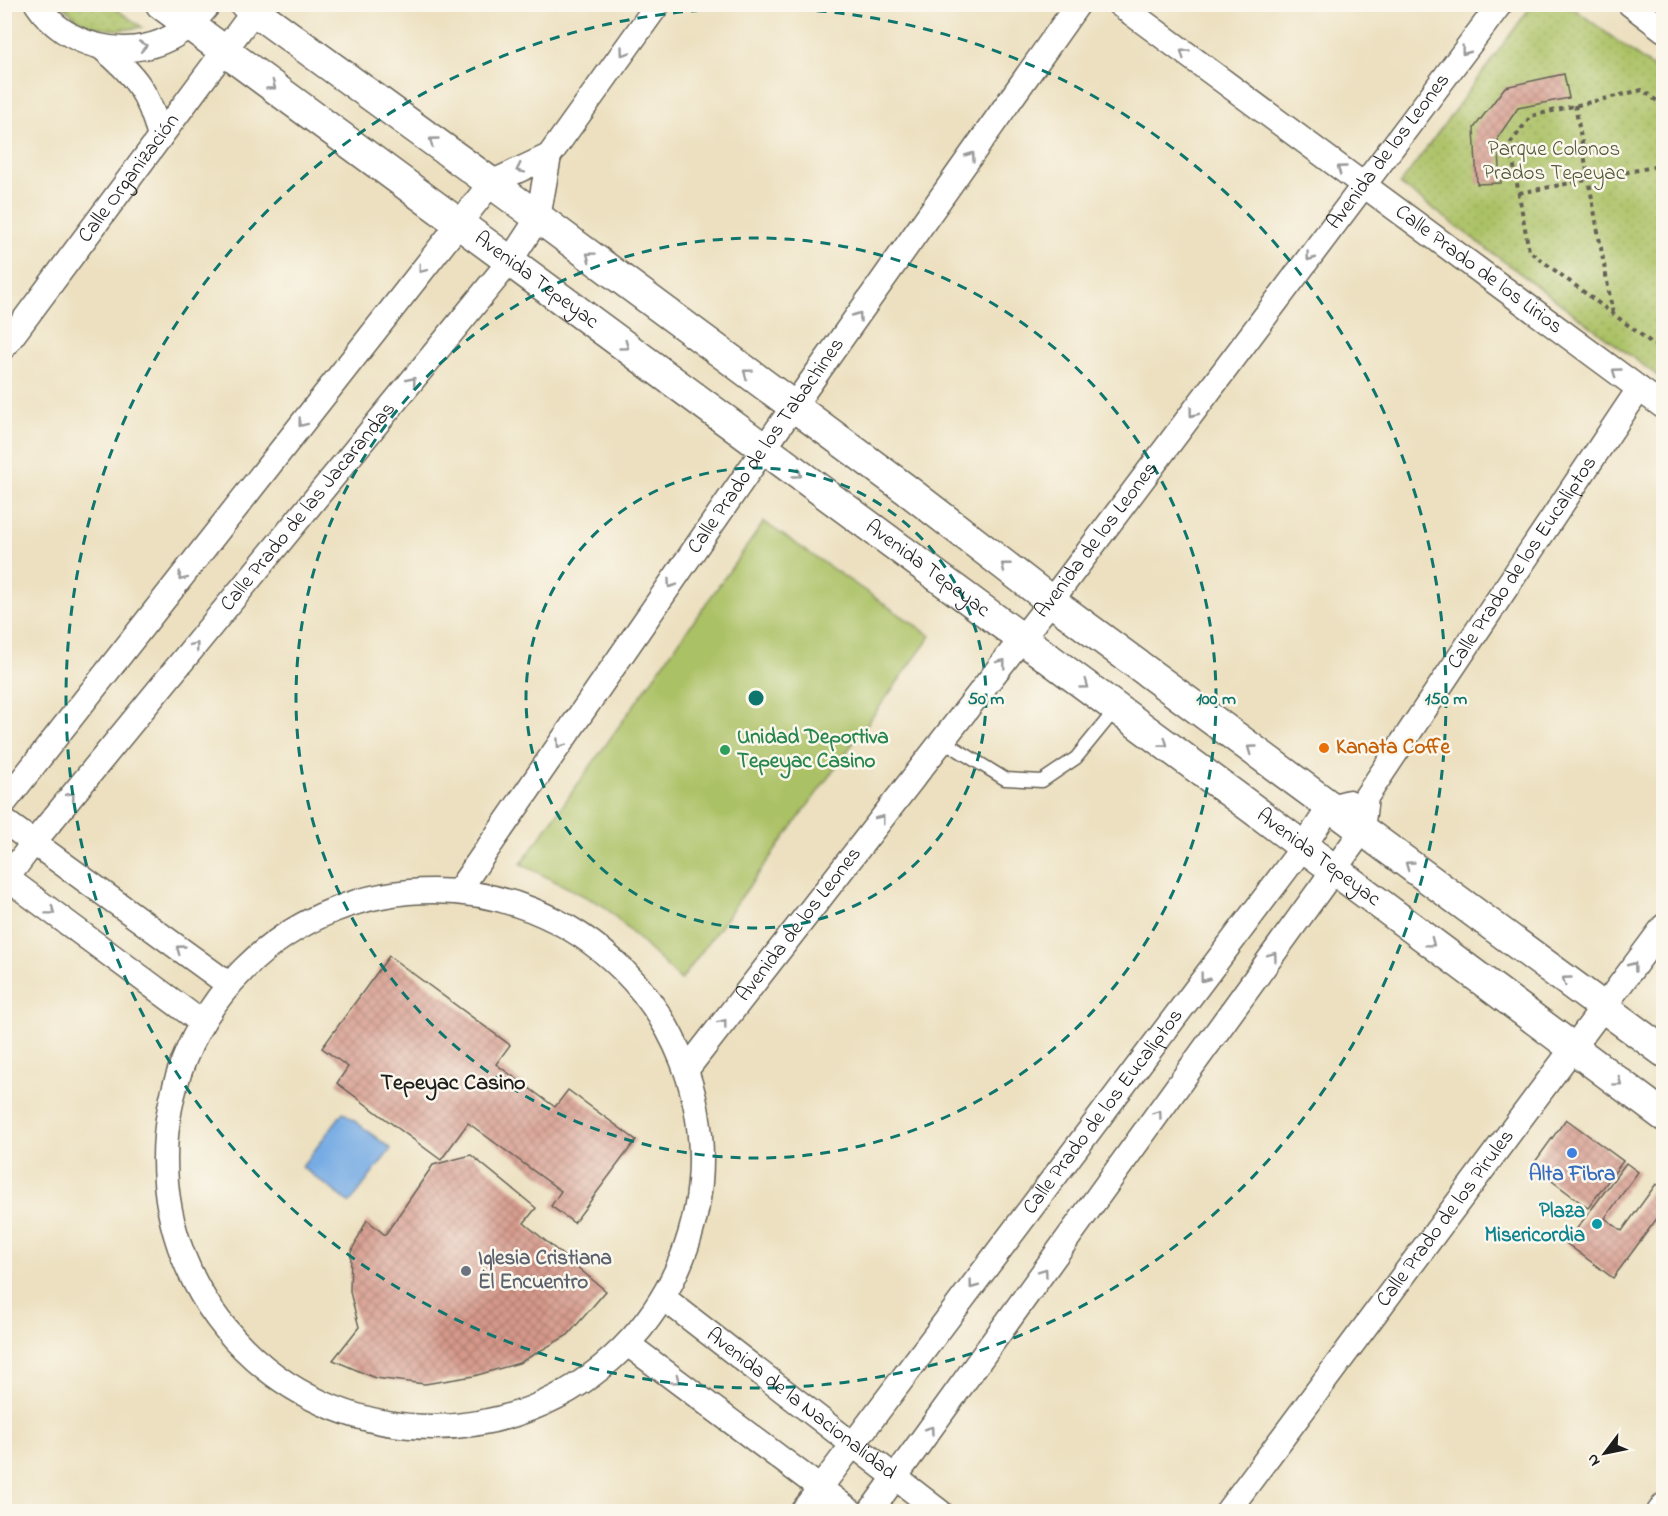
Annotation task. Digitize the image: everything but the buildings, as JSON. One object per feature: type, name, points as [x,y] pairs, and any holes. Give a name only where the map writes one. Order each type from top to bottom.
[{"type":"street","points":[[37,4],[52,22],[83,42],[101,47],[125,49],[148,46],[170,38],[199,15]]},
{"type":"street","name":"Avenida Tepeyac","points":[[161,4],[199,15],[225,51],[1664,1116]]},
{"type":"street","name":"Calle Prado de las Jacarandas","points":[[5,879],[510,261],[538,218],[549,156],[658,4]]},
{"type":"street","name":"Calle Prado de los Tabachines","points":[[459,890],[764,449],[1078,4]]},
{"type":"street","name":"Calle Prado de los Lirios","points":[[1119,4],[1664,406]]},
{"type":"street","name":"Avenida de los Leones","points":[[687,1069],[1051,602],[1500,4]]},
{"type":"street","points":[[1630,4],[1664,30]]},
{"type":"street","points":[[252,7],[907,490],[1051,602],[1664,1052]]},
{"type":"street","name":"Calle Organización","points":[[6,342],[225,51],[252,7]]},
{"type":"street","points":[[101,47],[123,65],[140,86],[153,110],[160,137]]},
{"type":"street","name":"Calle Prado de las Jacarandas","points":[[4,803],[491,183],[549,156]]},
{"type":"street","name":"Calle Prado de los Eucaliptos","points":[[870,1512],[1362,831],[1365,797],[1639,389]]},
{"type":"street","points":[[1330,807],[1365,797]]},
{"type":"street","name":"Calle Prado de los Eucaliptos","points":[[802,1512],[1303,847],[1330,807]]},
{"type":"street","points":[[4,821],[228,984]]},
{"type":"street","points":[[5,879],[201,1022]]},
{"type":"street","points":[[459,890],[509,900],[556,919],[599,946],[636,981],[665,1023],[687,1069],[702,1147],[694,1226],[664,1299],[629,1345],[583,1384],[530,1411],[471,1426],[412,1428],[353,1416],[298,1391],[250,1354],[211,1309],[183,1255],[167,1197],[165,1136],[177,1077],[201,1022],[228,984],[275,940],[332,908],[394,891],[459,890]]},
{"type":"street","name":"Calle Prado de los Pirules","points":[[1227,1512],[1664,926]]},
{"type":"street","name":"Avenida de la Nacionalidad","points":[[664,1299],[939,1512]]},
{"type":"street","points":[[629,1345],[852,1512]]},
{"type":"street","points":[[1659,1512],[1664,1505]]},
{"type":"lane","points":[[942,740],[1005,779],[1042,781],[1076,758],[1117,709]]},
{"type":"path","points":[[1664,106],[1642,90],[1575,105],[1531,116],[1510,144],[1529,251],[1664,352]]},
{"type":"path","points":[[1575,105],[1613,314]]},
{"type":"path","points":[[1518,194],[1664,165]]},
{"type":"green space","points":[[63,5],[110,5],[142,27],[120,30],[99,28],[79,20]]},
{"type":"green space","name":"Parque Colonos Prados Tepeyac","points":[[1532,5],[1569,5],[1663,75],[1663,380],[1400,184]]},
{"type":"green space","name":"Unidad Deportiva Tepeyac Casino","points":[[764,522],[931,636],[681,980],[604,906],[521,864]]},
{"type":"water","points":[[343,1112],[391,1149],[350,1203],[302,1167]]},
{"type":"place","name":"Kanata Coffe","points":[[1324,748]]},
{"type":"place","name":"Unidad Deportiva Tepeyac Casino","points":[[725,750]]},
{"type":"place","name":"Alta Fibra","points":[[1572,1153]]},
{"type":"place","name":"Plaza Misericordia","points":[[1597,1224]]},
{"type":"place","name":"Iglesia Cristiana El Encuentro","points":[[466,1271]]},
{"type":"district","name":"Tepeyac Casino","points":[[453,1084]]}]
